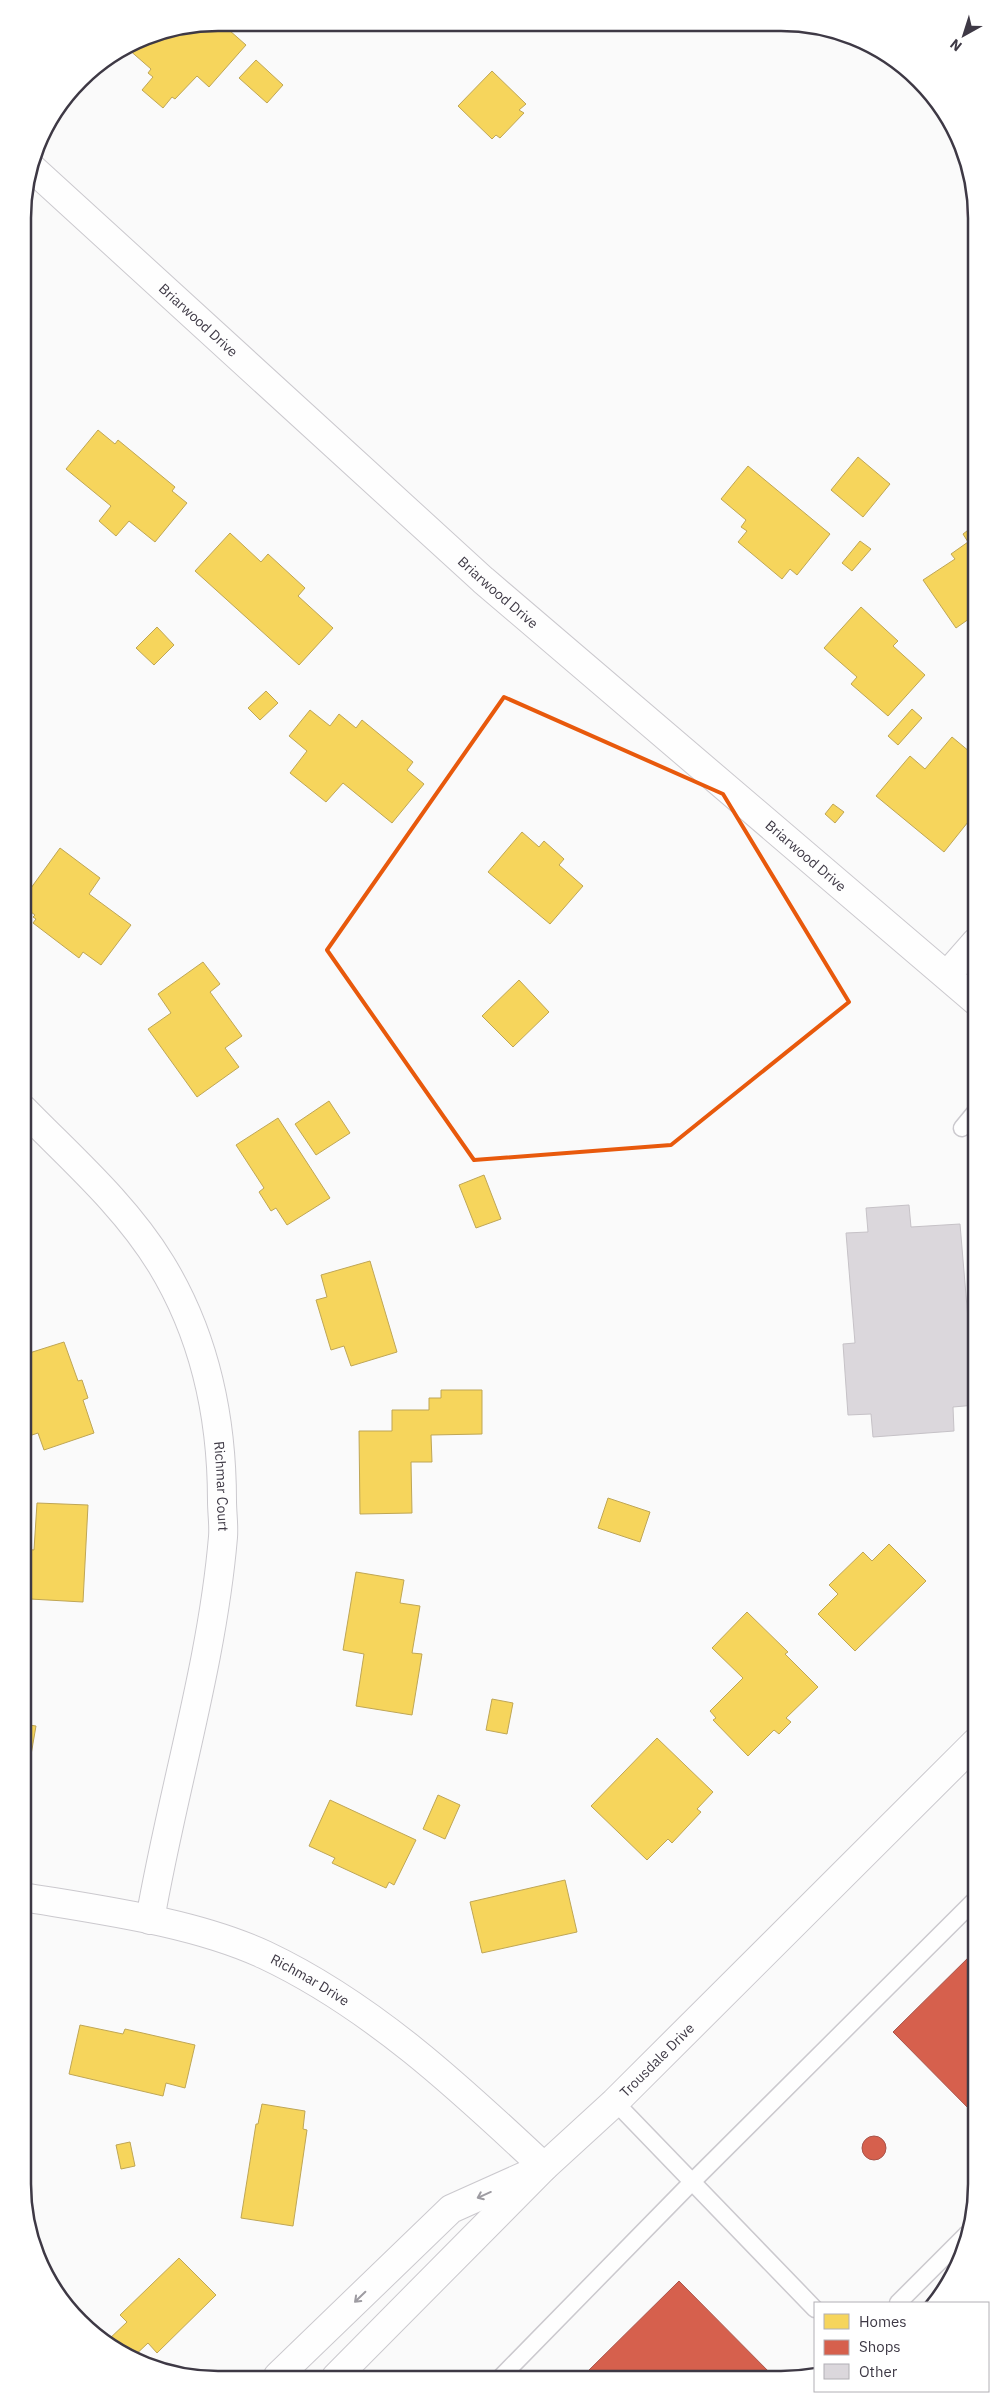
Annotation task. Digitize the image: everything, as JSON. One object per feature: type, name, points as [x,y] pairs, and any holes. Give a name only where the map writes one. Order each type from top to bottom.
[{"type":"street","name":"Briarwood Drive","points":[[37,173],[483,580],[968,993]]},
{"type":"street","points":[[947,975],[968,951]]},
{"type":"street","name":"Richmar Court","points":[[31,1117],[120,1209],[141,1233],[162,1265],[192,1328],[212,1394],[218,1431],[222,1470],[223,1534],[212,1622],[160,1859],[150,1920]]},
{"type":"street","name":"Trousdale Drive","points":[[342,2371],[544,2168],[615,2102],[968,1750]]},
{"type":"street","name":"Richmar Drive","points":[[31,1898],[150,1920],[212,1937],[264,1955],[308,1978],[356,2009],[418,2055],[470,2098],[544,2168]]},
{"type":"street","points":[[283,2371],[451,2209],[544,2168]]},
{"type":"lane","points":[[962,1128],[968,1121]]},
{"type":"lane","points":[[507,2371],[692,2182],[968,1907]]},
{"type":"lane","points":[[615,2102],[814,2308]]},
{"type":"lane","points":[[899,2302],[958,2243]]},
{"type":"highlighted area","points":[[504,697],[723,794],[849,1002],[671,1145],[474,1160],[327,950]]},
{"type":"building: Homes","points":[[230,31],[246,45],[209,87],[197,76],[175,99],[172,97],[163,108],[142,90],[153,77],[148,73],[151,69],[132,53],[158,41],[194,33]]},
{"type":"building: Homes","points":[[256,60],[283,85],[267,103],[239,78]]},
{"type":"building: Homes","points":[[492,71],[526,104],[519,110],[524,113],[500,138],[496,135],[492,139],[458,106]]},
{"type":"building: Homes","points":[[98,430],[115,444],[118,440],[175,487],[172,491],[187,503],[155,542],[129,521],[116,536],[99,521],[111,506],[66,469]]},
{"type":"building: Homes","points":[[858,457],[890,484],[863,517],[831,490]]},
{"type":"building: Homes","points":[[748,466],[830,534],[797,575],[790,569],[782,579],[738,542],[747,531],[741,527],[746,520],[721,499]]},
{"type":"building: Homes","points":[[968,530],[968,542],[963,534]]},
{"type":"building: Homes","points":[[230,533],[261,562],[268,554],[305,588],[298,596],[333,628],[299,665],[195,571]]},
{"type":"building: Homes","points":[[860,541],[871,549],[852,571],[842,563]]},
{"type":"building: Homes","points":[[968,542],[968,620],[956,628],[923,580],[955,559],[951,554]]},
{"type":"building: Homes","points":[[861,607],[898,641],[893,646],[925,675],[888,716],[851,684],[857,677],[824,648]]},
{"type":"building: Homes","points":[[157,627],[174,645],[154,665],[136,648]]},
{"type":"building: Homes","points":[[266,691],[278,703],[260,720],[248,708]]},
{"type":"building: Homes","points":[[912,709],[922,718],[898,745],[888,736]]},
{"type":"building: Homes","points":[[310,710],[330,726],[339,714],[356,728],[362,720],[413,762],[407,770],[424,784],[392,823],[343,783],[326,802],[290,773],[307,751],[289,736]]},
{"type":"building: Homes","points":[[952,737],[968,750],[968,822],[944,852],[876,796],[910,756],[925,769]]},
{"type":"building: Homes","points":[[833,804],[844,812],[835,823],[825,814]]},
{"type":"building: Homes","points":[[522,832],[539,847],[544,841],[564,859],[559,865],[583,886],[550,924],[488,872]]},
{"type":"building: Homes","points":[[60,848],[100,878],[89,894],[131,925],[101,965],[83,952],[79,958],[33,923],[36,919],[33,917],[35,915],[31,912],[31,888]]},
{"type":"building: Homes","points":[[203,962],[220,984],[210,992],[242,1036],[225,1048],[239,1067],[197,1097],[148,1029],[171,1013],[158,994]]},
{"type":"building: Homes","points":[[519,980],[549,1012],[513,1047],[482,1016]]},
{"type":"building: Homes","points":[[329,1101],[350,1133],[316,1155],[295,1124]]},
{"type":"building: Homes","points":[[278,1118],[330,1198],[287,1225],[276,1208],[271,1211],[259,1192],[264,1188],[236,1145]]},
{"type":"building: Homes","points":[[484,1175],[501,1219],[476,1228],[459,1185]]},
{"type":"building: Homes","points":[[370,1261],[397,1352],[351,1366],[344,1346],[331,1350],[316,1300],[327,1297],[321,1275]]},
{"type":"building: Homes","points":[[64,1342],[78,1381],[82,1380],[88,1398],[83,1400],[94,1433],[44,1450],[38,1433],[31,1435],[31,1352]]},
{"type":"building: Homes","points":[[441,1390],[482,1390],[482,1434],[431,1435],[432,1462],[411,1462],[412,1513],[360,1514],[359,1431],[392,1431],[392,1410],[429,1410],[429,1398],[441,1398]]},
{"type":"building: Homes","points":[[608,1498],[650,1512],[640,1542],[598,1528]]},
{"type":"building: Homes","points":[[37,1503],[88,1505],[83,1602],[31,1599],[31,1550],[34,1550]]},
{"type":"building: Homes","points":[[889,1544],[926,1581],[855,1651],[818,1614],[838,1594],[829,1585],[863,1552],[872,1561]]},
{"type":"building: Homes","points":[[356,1572],[404,1580],[400,1603],[420,1606],[412,1653],[422,1654],[412,1715],[356,1706],[364,1654],[343,1650]]},
{"type":"building: Homes","points":[[747,1612],[788,1652],[785,1654],[818,1687],[786,1718],[791,1722],[779,1734],[774,1730],[748,1756],[713,1720],[716,1718],[710,1711],[743,1678],[712,1648]]},
{"type":"building: Homes","points":[[492,1699],[513,1703],[507,1734],[486,1730]]},
{"type":"building: Homes","points":[[31,1725],[36,1726],[31,1755]]},
{"type":"building: Homes","points":[[657,1738],[713,1792],[697,1809],[701,1812],[672,1843],[668,1839],[647,1860],[591,1806]]},
{"type":"building: Homes","points":[[438,1795],[460,1805],[445,1839],[423,1829]]},
{"type":"building: Homes","points":[[330,1800],[416,1840],[394,1885],[389,1882],[386,1888],[332,1863],[335,1858],[309,1846]]},
{"type":"building: Homes","points":[[565,1880],[577,1932],[482,1953],[470,1902]]},
{"type":"building: Homes","points":[[80,2025],[123,2034],[125,2029],[195,2045],[185,2088],[166,2083],[163,2096],[69,2074]]},
{"type":"building: Homes","points":[[262,2104],[305,2111],[303,2129],[307,2130],[293,2226],[241,2218],[256,2124],[258,2124]]},
{"type":"building: Homes","points":[[130,2142],[135,2166],[121,2169],[116,2145]]},
{"type":"building: Homes","points":[[179,2258],[216,2295],[157,2353],[148,2343],[138,2352],[111,2337],[127,2322],[120,2315]]},
{"type":"building: Shops","points":[[968,1958],[968,2108],[893,2032]]},
{"type":"building: Shops","points":[[874,2136],[879,2137],[885,2143],[885,2153],[879,2159],[874,2160],[869,2159],[863,2153],[862,2148],[863,2143],[869,2137]]},
{"type":"building: Shops","points":[[679,2281],[768,2371],[588,2371]]},
{"type":"building: Other","points":[[909,1205],[911,1227],[960,1224],[968,1319],[968,1406],[953,1407],[954,1431],[873,1437],[871,1414],[848,1415],[843,1344],[855,1343],[846,1233],[868,1232],[866,1208]]}]
